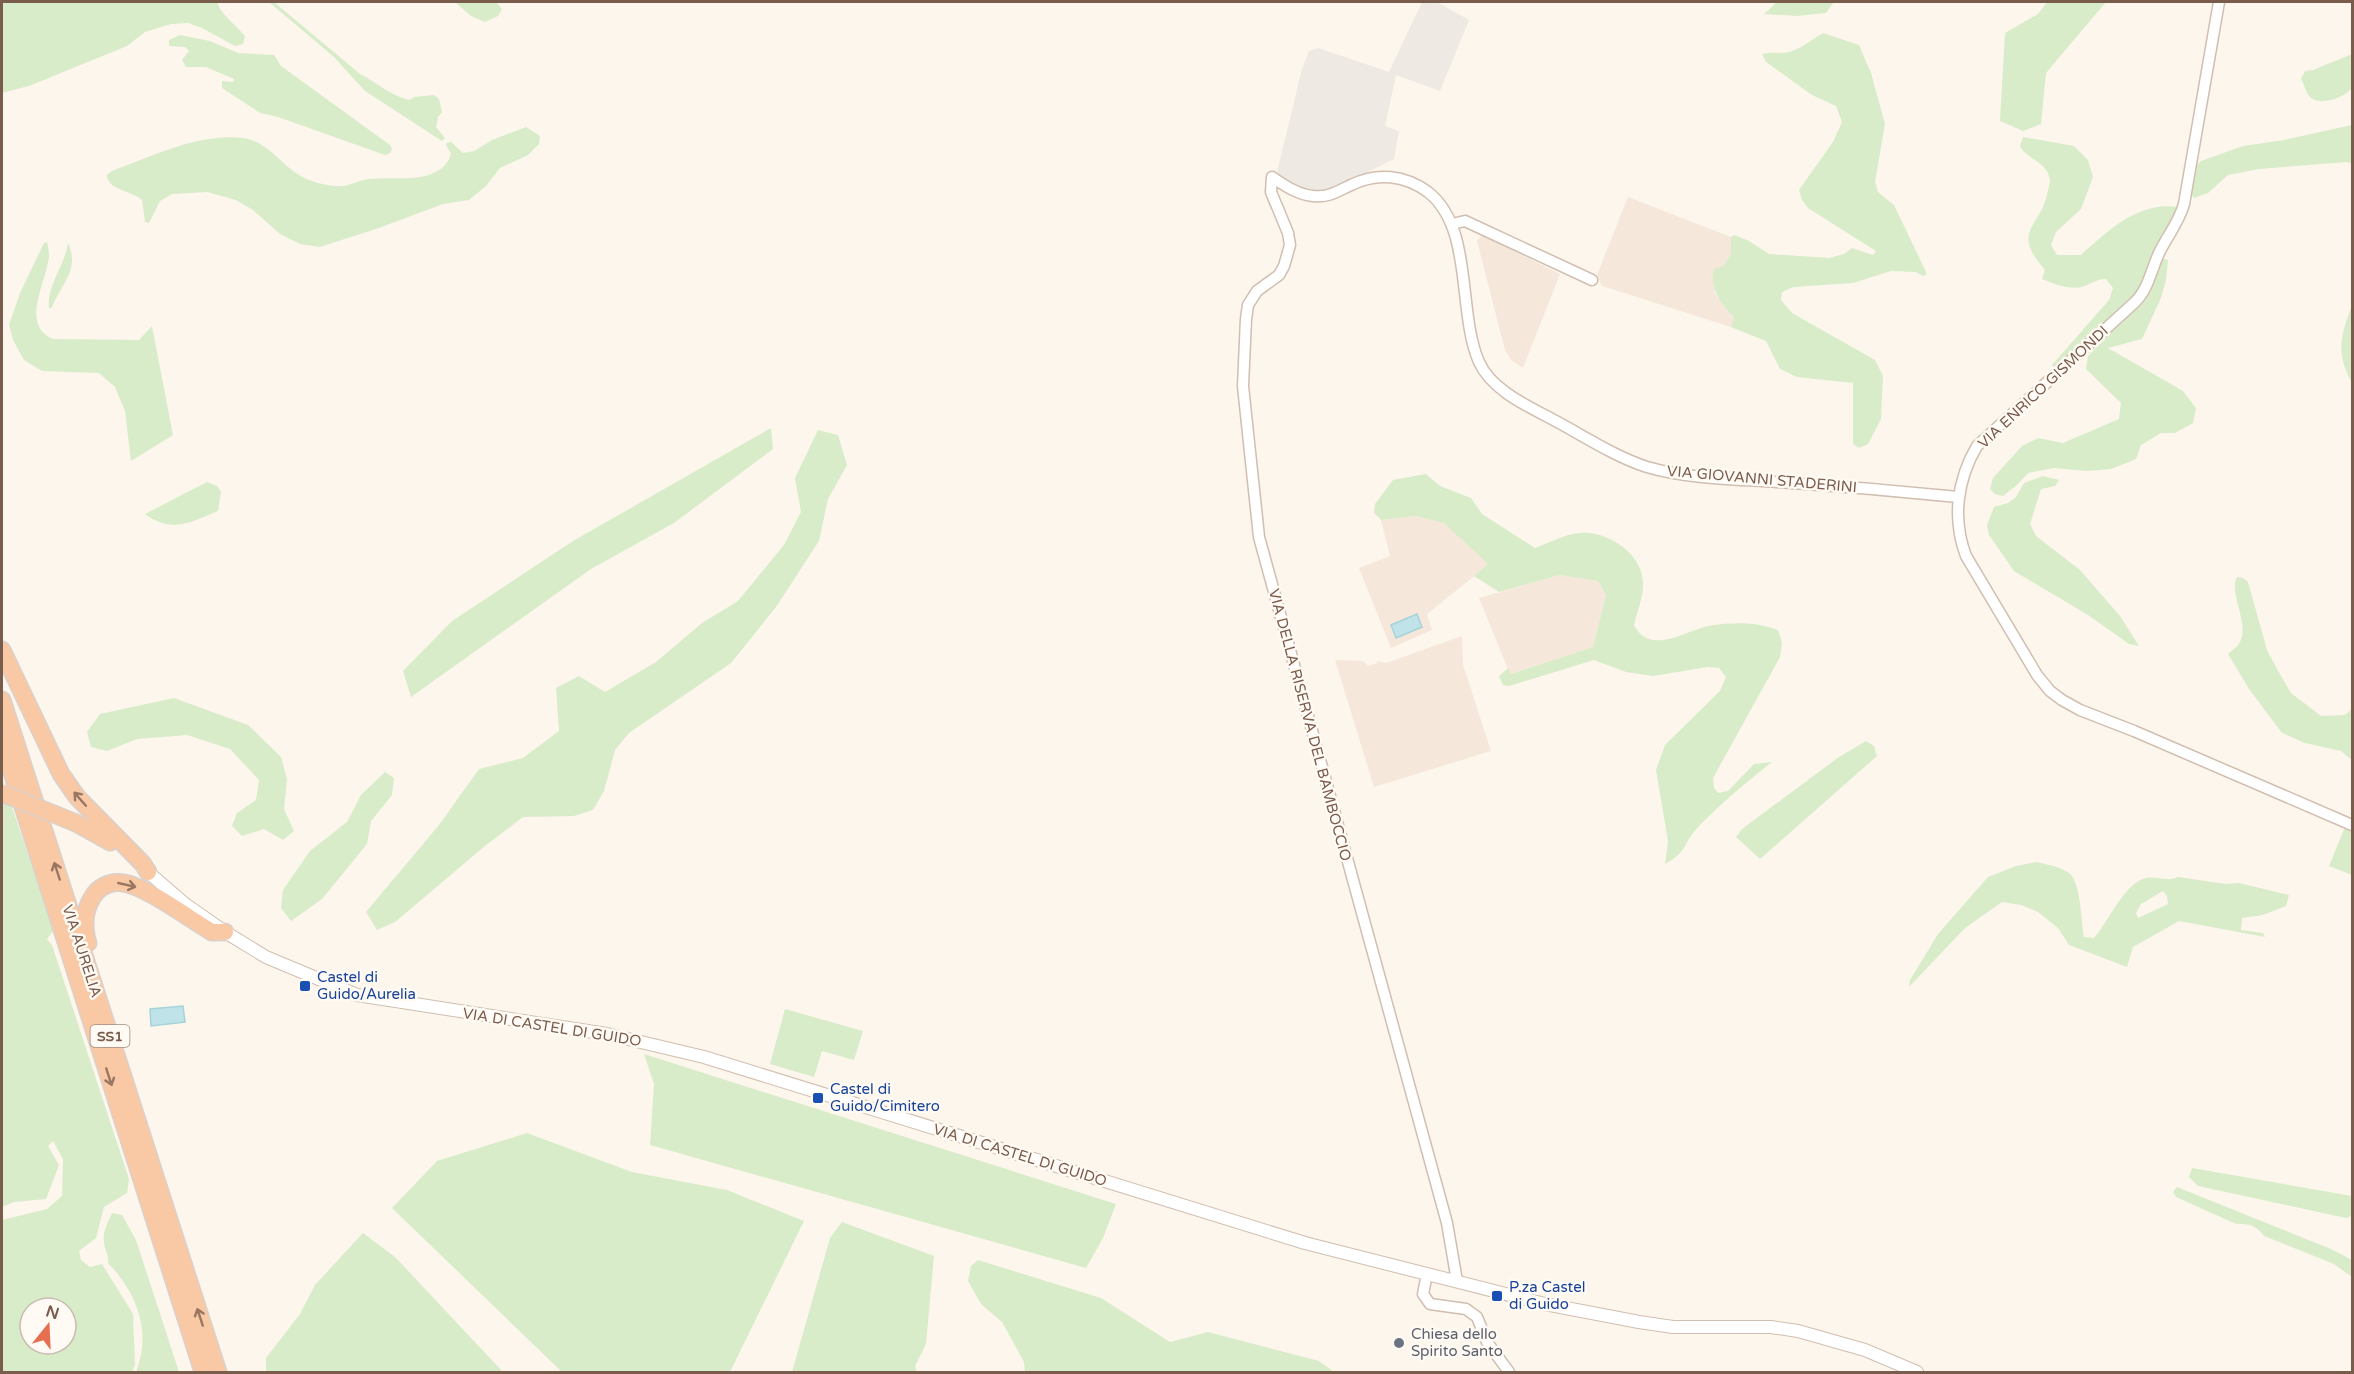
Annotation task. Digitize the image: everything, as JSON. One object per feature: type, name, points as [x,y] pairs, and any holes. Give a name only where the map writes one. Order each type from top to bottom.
[{"type":"highway","points":[[2,650],[61,774],[77,797],[143,864],[148,872]]},
{"type":"highway","name":"VIA AURELIA","points":[[2,700],[218,1372]]},
{"type":"highway","name":"VIA AURELIA","points":[[2,741],[203,1372]]},
{"type":"highway","points":[[2,793],[76,823],[111,842],[148,872]]},
{"type":"highway","points":[[149,1156],[151,1141],[86,935],[86,911],[94,893],[103,886],[113,882],[126,883],[139,888],[212,932],[225,932]]},
{"type":"street","name":"VIA ENRICO GISMONDI","points":[[2219,2],[2184,204],[2156,260],[2146,287],[2137,301],[1977,446],[1969,459],[1958,497],[1958,527],[1966,556],[2037,675],[2054,694],[2074,708],[2188,753],[2352,825]]},
{"type":"street","name":"VIA GIOVANNI STADERINI","points":[[1272,177],[1296,191],[1317,196],[1334,193],[1366,179],[1381,177],[1401,179],[1420,187],[1436,199],[1446,211],[1452,224],[1474,346],[1485,372],[1500,387],[1541,413],[1624,457],[1659,470],[1711,477],[1882,489],[1958,497]]},
{"type":"street","name":"VIA DELLA RISERVA DEL BAMBOCCIO","points":[[1272,177],[1271,192],[1289,236],[1289,250],[1279,275],[1257,291],[1248,305],[1245,319],[1242,386],[1259,537],[1447,1223],[1457,1281]]},
{"type":"street","points":[[1452,224],[1465,221],[1592,280]]},
{"type":"street","name":"VIA DI CASTEL DI GUIDO","points":[[148,872],[185,904],[225,932],[267,957],[357,995],[607,1034],[693,1054],[1305,1243],[1545,1304],[1639,1322],[1681,1327],[1754,1327],[1798,1330],[1849,1344],[1917,1372]]},
{"type":"street","points":[[1427,1274],[1423,1294],[1430,1304],[1466,1309],[1477,1317],[1487,1342],[1509,1372]]},
{"type":"shaded area","points":[[1422,2],[1437,2],[1469,20],[1440,91],[1396,75],[1385,126],[1399,131],[1394,159],[1326,193],[1311,192],[1290,184],[1277,172],[1302,69],[1309,51],[1318,48],[1389,72]]},
{"type":"shaded area","points":[[1628,197],[1731,237],[1731,254],[1723,266],[1714,292],[1734,319],[1731,327],[1602,286],[1597,275]]},
{"type":"shaded area","points":[[1482,235],[1560,274],[1523,368],[1511,360],[1505,350],[1477,241]]},
{"type":"shaded area","points":[[1416,516],[1445,523],[1489,564],[1427,614],[1432,630],[1391,648],[1359,568],[1390,556],[1381,520]]},
{"type":"shaded area","points":[[1560,575],[1598,581],[1606,595],[1593,647],[1510,674],[1479,598]]},
{"type":"shaded area","points":[[1462,636],[1463,665],[1491,751],[1374,787],[1335,660],[1363,661],[1368,666],[1377,661],[1386,663]]},
{"type":"green space","points":[[2,2],[217,2],[225,16],[245,36],[243,44],[235,46],[188,23],[171,24],[145,32],[127,46],[29,86],[2,93]]},
{"type":"green space","points":[[269,2],[274,2],[360,74],[390,93],[410,100],[414,97],[434,95],[439,99],[442,112],[438,117],[436,127],[445,138],[442,141],[365,91],[334,57]]},
{"type":"green space","points":[[455,2],[496,2],[502,9],[498,16],[485,22],[471,16]]},
{"type":"green space","points":[[1777,2],[1834,2],[1826,13],[1797,16],[1764,14]]},
{"type":"green space","points":[[2047,2],[2106,2],[2046,73],[2041,124],[2023,131],[2000,121],[2005,33],[2038,14]]},
{"type":"green space","points":[[1823,33],[1859,45],[1871,73],[1885,124],[1875,182],[1878,192],[1894,205],[1927,274],[1923,276],[1916,272],[1891,271],[1853,283],[1794,287],[1782,292],[1781,300],[1792,313],[1875,360],[1883,376],[1881,419],[1868,444],[1859,448],[1853,444],[1853,383],[1797,377],[1780,369],[1766,341],[1731,327],[1734,318],[1717,295],[1713,283],[1714,269],[1723,266],[1731,254],[1731,237],[1734,235],[1749,241],[1769,254],[1829,258],[1844,254],[1852,248],[1873,255],[1876,251],[1808,208],[1802,200],[1799,190],[1833,142],[1842,122],[1836,106],[1812,95],[1766,62],[1762,54],[1793,51]]},
{"type":"green space","points":[[180,35],[210,41],[238,53],[274,55],[281,66],[390,145],[392,149],[390,153],[385,155],[278,117],[260,113],[222,88],[222,81],[233,82],[234,79],[206,67],[186,67],[182,60],[189,51],[185,47],[169,46],[169,40]]},
{"type":"green space","points":[[2352,54],[2352,88],[2344,95],[2332,100],[2320,101],[2310,97],[2301,79],[2305,71]]},
{"type":"green space","points":[[2352,125],[2352,164],[2347,162],[2259,169],[2228,175],[2208,193],[2194,198],[2189,191],[2194,168],[2201,161],[2243,146],[2284,140]]},
{"type":"green space","points":[[526,127],[540,136],[539,144],[528,155],[500,168],[486,186],[469,200],[443,204],[320,247],[300,244],[280,234],[253,210],[236,200],[207,192],[172,194],[160,201],[149,223],[145,222],[142,200],[111,184],[107,175],[112,171],[176,147],[226,137],[243,138],[262,145],[302,177],[323,184],[343,186],[367,179],[411,178],[429,175],[438,171],[450,158],[447,143],[451,142],[463,153],[474,151],[492,140]]},
{"type":"green space","points":[[2023,137],[2074,146],[2088,160],[2093,177],[2081,209],[2056,232],[2051,245],[2057,255],[2081,255],[2113,228],[2137,213],[2163,206],[2177,207],[2134,299],[2056,370],[2052,365],[2109,300],[2113,288],[2106,279],[2072,288],[2042,279],[2045,270],[2029,246],[2029,237],[2045,203],[2050,180],[2045,169],[2023,151],[2020,146]]},
{"type":"green space","points":[[47,242],[49,256],[36,313],[43,332],[53,339],[139,340],[152,326],[173,435],[131,461],[125,411],[115,387],[99,373],[42,371],[24,360],[13,340],[9,325],[20,293],[44,243]]},
{"type":"green space","points":[[68,243],[72,261],[71,269],[49,309],[50,292]]},
{"type":"green space","points":[[2162,258],[2168,260],[2166,280],[2161,298],[2142,339],[2108,348],[2183,391],[2196,408],[2193,423],[2175,433],[2161,433],[2141,445],[2136,459],[2111,469],[2087,471],[2054,468],[2028,473],[2003,496],[1995,494],[1990,489],[1993,478],[2022,446],[2038,438],[2063,443],[2119,419],[2121,403],[2086,369],[2088,356],[2150,291]]},
{"type":"green space","points":[[2352,305],[2352,383],[2343,362],[2342,344]]},
{"type":"green space","points":[[771,428],[773,449],[674,523],[591,569],[411,697],[403,671],[452,621],[573,541]]},
{"type":"green space","points":[[818,430],[838,435],[847,465],[828,499],[819,541],[776,607],[731,663],[629,733],[615,750],[604,791],[593,810],[574,816],[523,817],[395,922],[377,930],[366,912],[439,825],[479,769],[523,758],[559,731],[556,688],[579,676],[605,692],[656,662],[702,623],[738,601],[784,545],[801,512],[795,478]]},
{"type":"green space","points":[[1426,474],[1440,486],[1471,498],[1482,514],[1535,548],[1568,535],[1588,533],[1608,538],[1626,549],[1638,565],[1642,575],[1642,595],[1634,625],[1641,635],[1650,639],[1671,638],[1704,627],[1730,623],[1754,624],[1778,630],[1782,642],[1780,657],[1713,778],[1714,788],[1718,793],[1728,791],[1754,764],[1772,762],[1707,818],[1672,860],[1665,864],[1668,841],[1656,770],[1665,745],[1720,691],[1726,677],[1719,668],[1708,667],[1653,676],[1626,672],[1594,660],[1509,686],[1503,685],[1499,676],[1508,668],[1511,674],[1593,647],[1606,595],[1598,581],[1560,575],[1499,592],[1474,576],[1488,564],[1444,523],[1416,516],[1381,520],[1374,513],[1375,504],[1393,480]]},
{"type":"green space","points":[[2043,476],[2059,480],[2055,486],[2041,489],[2030,524],[2036,536],[2080,570],[2120,616],[2139,646],[2129,644],[2088,615],[2014,571],[1989,535],[1987,525],[1994,507],[2008,503],[2016,497],[2024,483]]},
{"type":"green space","points":[[207,482],[217,486],[221,492],[218,511],[190,522],[173,525],[164,524],[145,514]]},
{"type":"green space","points":[[2237,577],[2248,582],[2267,650],[2291,693],[2321,716],[2345,715],[2352,709],[2352,760],[2341,751],[2305,743],[2282,733],[2249,689],[2228,654],[2239,644],[2242,636],[2241,618],[2235,592]]},
{"type":"green space","points":[[174,698],[248,725],[281,757],[287,779],[284,809],[294,831],[283,840],[264,829],[242,836],[232,826],[237,813],[256,800],[259,780],[230,749],[187,735],[137,739],[107,751],[91,747],[87,732],[100,714]]},
{"type":"green space","points":[[1866,741],[1874,746],[1877,756],[1760,859],[1736,837],[1742,829],[1839,757]]},
{"type":"green space","points":[[385,772],[394,778],[392,795],[371,821],[367,844],[322,899],[291,921],[281,908],[283,890],[310,851],[347,822],[361,795]]},
{"type":"green space","points":[[2,778],[54,930],[47,939],[52,945],[129,1179],[127,1193],[104,1207],[96,1238],[79,1251],[81,1260],[90,1267],[102,1264],[133,1314],[135,1365],[132,1372],[2,1372],[2,1220],[47,1209],[62,1196],[63,1159],[53,1141],[48,1146],[59,1165],[46,1199],[14,1202],[2,1207]]},
{"type":"green space","points":[[2345,827],[2352,831],[2352,875],[2329,866]]},
{"type":"green space","points":[[2037,862],[2058,867],[2069,873],[2078,893],[2084,937],[2094,938],[2124,895],[2138,881],[2146,878],[2178,877],[2226,884],[2239,883],[2289,895],[2286,906],[2263,915],[2242,918],[2241,930],[2263,933],[2265,937],[2179,921],[2133,947],[2127,967],[2069,945],[2058,928],[2038,912],[2021,905],[2002,902],[1965,928],[1909,987],[1910,980],[1938,934],[1988,877],[2016,866]],"holes":[[[2163,891],[2167,896],[2168,904],[2138,918],[2136,913],[2141,904]]]},
{"type":"green space","points":[[785,1009],[863,1031],[854,1060],[822,1051],[814,1077],[770,1064]]},
{"type":"green space","points":[[644,1054],[1116,1204],[1103,1238],[1086,1268],[650,1145],[654,1084]]},
{"type":"green space","points":[[527,1133],[632,1172],[727,1190],[804,1221],[730,1372],[562,1372],[392,1208],[437,1161]]},
{"type":"green space","points":[[2192,1168],[2352,1196],[2352,1216],[2346,1218],[2198,1186],[2189,1177]]},
{"type":"green space","points":[[2177,1187],[2331,1249],[2352,1260],[2352,1277],[2334,1264],[2264,1236],[2252,1226],[2236,1224],[2176,1197],[2173,1192]]},
{"type":"green space","points":[[112,1213],[122,1215],[136,1240],[179,1372],[136,1372],[141,1357],[142,1328],[134,1300],[108,1263],[104,1239]]},
{"type":"green space","points":[[842,1222],[934,1256],[926,1344],[915,1366],[917,1372],[792,1372],[830,1238]]},
{"type":"green space","points":[[363,1233],[395,1257],[503,1372],[266,1372],[266,1358],[300,1314],[315,1285]]},
{"type":"green space","points":[[978,1260],[1101,1298],[1170,1342],[1208,1332],[1319,1361],[1334,1372],[1025,1372],[1024,1362],[1002,1322],[981,1304],[968,1281],[971,1266]]},
{"type":"water","points":[[1417,614],[1422,627],[1396,638],[1391,625]]},
{"type":"water","points":[[183,1006],[185,1022],[151,1026],[150,1009]]},
{"type":"place","name":"Castel di Guido/Aurelia","points":[[305,986]]},
{"type":"place","name":"Castel di Guido/Cimitero","points":[[818,1098]]},
{"type":"place","name":"P.za Castel di Guido","points":[[1497,1296]]},
{"type":"place","name":"Chiesa dello Spirito Santo","points":[[1399,1343]]}]
